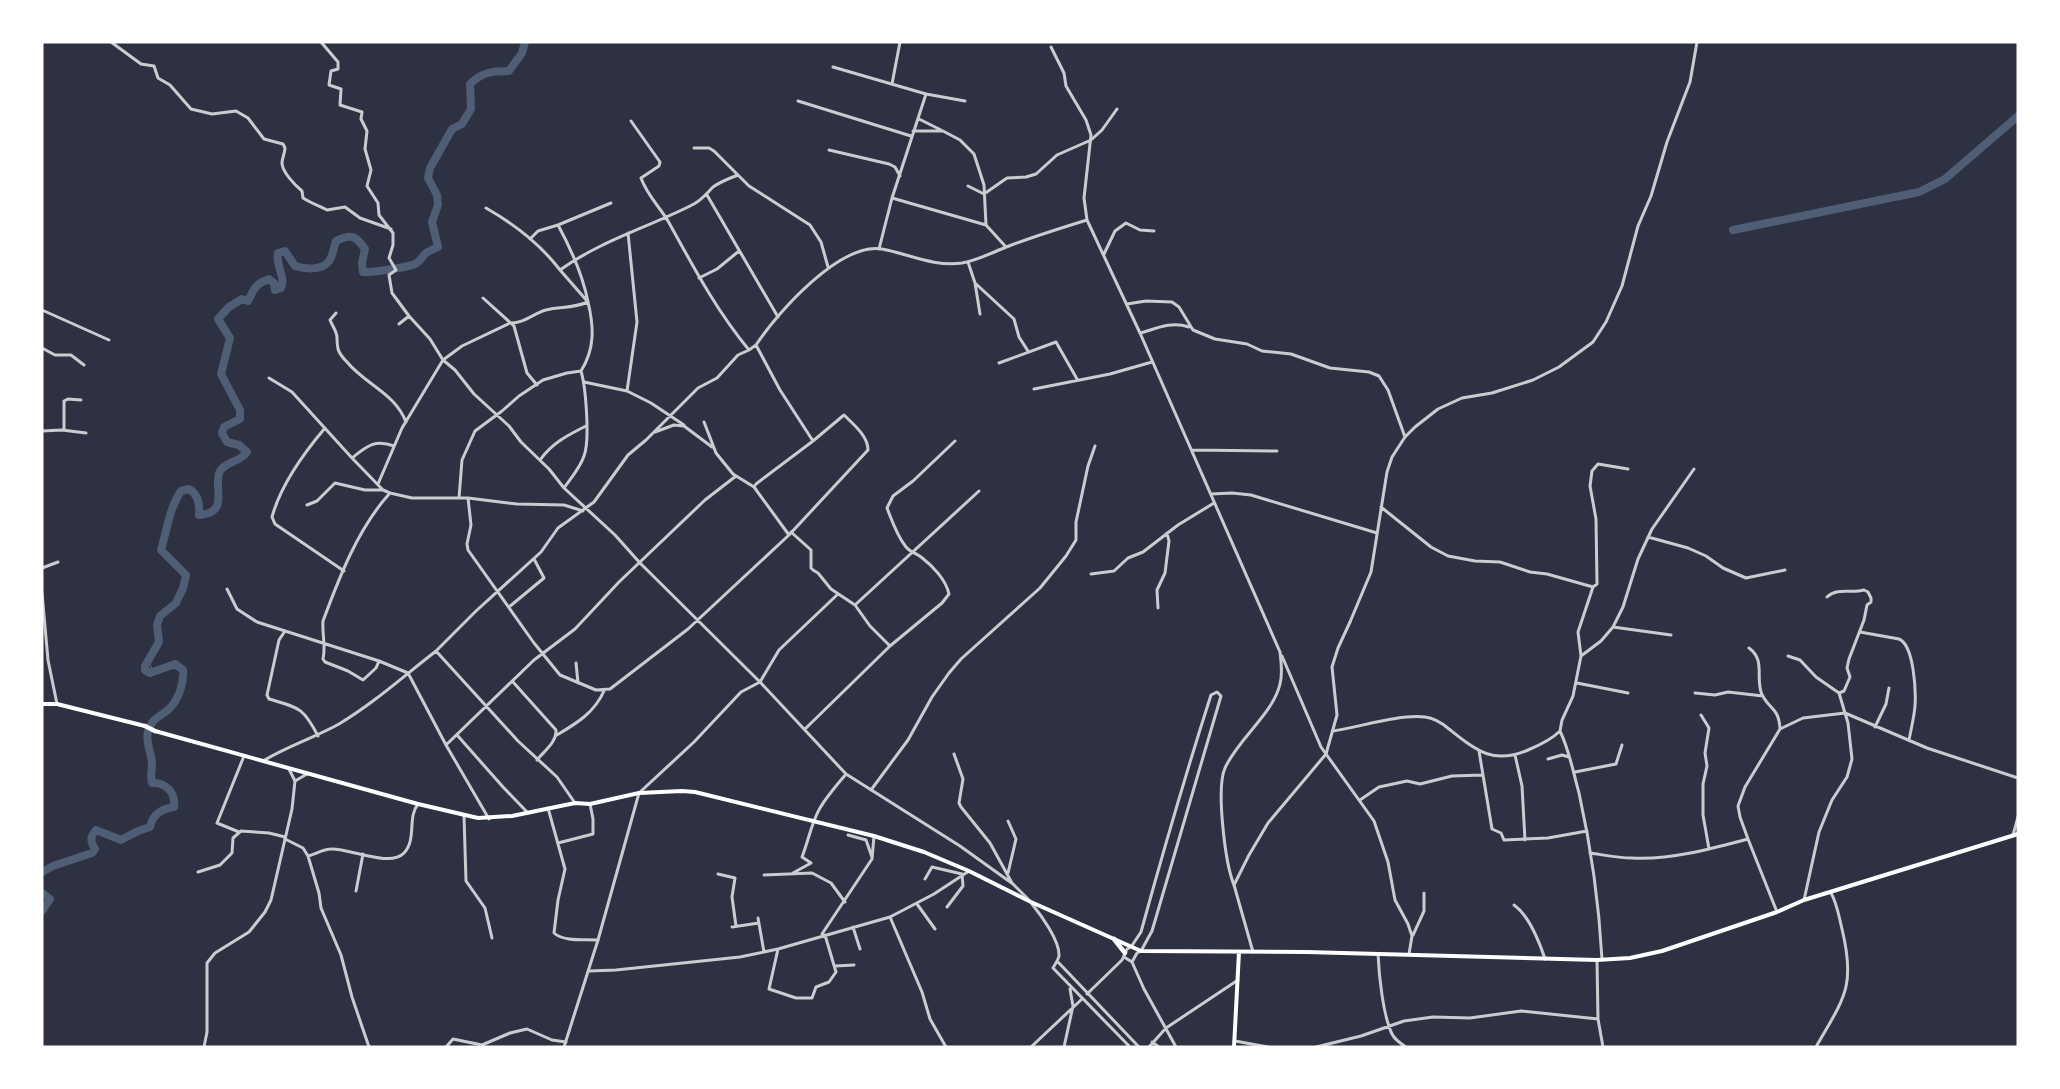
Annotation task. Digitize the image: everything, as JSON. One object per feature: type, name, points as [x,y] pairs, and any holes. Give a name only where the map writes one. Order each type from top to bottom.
[{"type":"main road","points":[[42,704],[57,704],[145,726],[155,731],[464,816],[490,819],[575,803],[590,804],[639,793],[695,792],[874,836],[924,852],[1141,951],[1600,959],[1636,957],[1662,951],[1777,912],[1804,900],[2015,835]]},
{"type":"main road","points":[[1114,939],[1125,955]]},
{"type":"main road","points":[[1234,1047],[1239,952]]},
{"type":"street","points":[[111,42],[141,64],[154,66],[158,78],[170,85],[191,109],[212,114],[236,111],[248,118],[264,139],[283,144],[285,148],[282,164],[284,170],[302,191],[303,198],[327,210],[345,207],[360,218],[391,229]]},
{"type":"street","points":[[321,42],[338,62],[338,69],[331,71],[329,85],[341,89],[340,105],[362,112],[361,119],[367,131],[365,149],[371,170],[367,186],[378,203],[379,215],[391,229],[394,239],[389,258],[396,268],[389,275],[392,293],[430,339],[443,360],[454,369],[474,394],[509,426],[521,442],[585,510],[615,535],[640,563],[760,682],[846,774],[960,846],[1013,884],[1043,918],[1056,943],[1059,953],[1058,962],[1053,968],[1130,1047]]},
{"type":"street","points":[[892,84],[900,42]]},
{"type":"street","points":[[1234,885],[1273,816],[1326,754],[1337,707],[1332,667],[1371,572],[1389,465],[1405,437],[1425,419],[1454,401],[1523,385],[1559,367],[1593,342],[1606,322],[1622,286],[1638,226],[1651,196],[1666,142],[1690,82],[1697,42]]},
{"type":"street","points":[[1051,47],[1064,73],[1066,86],[1086,120],[1091,140],[1084,198],[1087,220],[1192,450],[1318,741],[1374,821],[1388,862],[1395,900],[1412,936]]},
{"type":"street","points":[[833,67],[926,94],[965,101]]},
{"type":"street","points":[[879,249],[892,198],[926,94]]},
{"type":"street","points":[[798,101],[912,134],[943,131]]},
{"type":"street","points":[[984,194],[1007,178],[1036,174],[1057,155],[1091,140],[1118,109]]},
{"type":"street","points":[[919,119],[924,124],[960,140],[974,154],[982,177],[986,225]]},
{"type":"street","points":[[631,121],[660,162],[659,166],[641,178],[649,194],[666,218],[722,314],[749,350]]},
{"type":"street","points":[[694,147],[710,148],[749,186],[810,225],[821,242],[828,267]]},
{"type":"street","points":[[829,150],[889,164],[895,167],[900,176]]},
{"type":"street","points":[[561,270],[628,233],[696,203],[716,185],[738,175]]},
{"type":"street","points":[[968,186],[984,194]]},
{"type":"street","points":[[707,195],[778,317]]},
{"type":"street","points":[[892,198],[986,225],[1006,247]]},
{"type":"street","points":[[530,239],[538,231],[611,203]]},
{"type":"street","points":[[486,208],[508,221],[549,256],[588,302]]},
{"type":"street","points":[[263,761],[276,753],[318,736],[374,701],[436,651],[534,559],[558,528],[594,502],[628,454],[698,388],[717,378],[738,355],[756,345],[778,317],[828,267],[852,254],[868,249],[879,249],[940,264],[968,262],[1087,220]]},
{"type":"street","points":[[1104,254],[1115,231],[1126,223],[1140,230],[1154,231]]},
{"type":"street","points":[[558,225],[586,288],[593,330],[593,340],[581,371],[584,382],[587,443],[582,463],[564,488]]},
{"type":"street","points":[[627,391],[637,322],[628,233]]},
{"type":"street","points":[[699,278],[717,269],[739,251]]},
{"type":"street","points":[[968,262],[975,283],[980,314]]},
{"type":"street","points":[[975,283],[1014,319],[1019,337],[1028,352]]},
{"type":"street","points":[[483,298],[516,330],[527,373],[537,385]]},
{"type":"street","points":[[1127,304],[1146,301],[1172,302],[1179,307],[1191,328]]},
{"type":"street","points":[[378,484],[406,422],[443,360],[462,346],[510,323],[518,323],[545,310],[570,308],[588,302]]},
{"type":"street","points":[[42,310],[108,340]]},
{"type":"street","points":[[336,313],[330,320],[337,336],[336,346],[339,352],[363,378],[398,405],[406,422]]},
{"type":"street","points":[[399,324],[409,316]]},
{"type":"street","points":[[1140,333],[1167,325],[1181,324],[1221,342],[1247,344],[1262,351],[1291,354],[1330,368],[1369,372],[1379,376],[1388,390],[1405,437]]},
{"type":"street","points":[[999,363],[1054,342],[1058,343],[1077,379]]},
{"type":"street","points":[[756,345],[780,390],[813,441]]},
{"type":"street","points":[[42,348],[56,355],[70,355],[84,365]]},
{"type":"street","points":[[1034,389],[1110,374],[1152,362]]},
{"type":"street","points":[[459,498],[465,450],[475,431],[519,396],[551,377],[581,371]]},
{"type":"street","points":[[269,378],[292,392],[352,458],[383,489],[390,493],[412,498],[468,498],[517,504],[564,505],[585,510]]},
{"type":"street","points":[[584,382],[627,391],[671,415],[713,448],[736,476],[754,487],[790,533],[811,550],[813,570],[838,594],[855,605],[870,626],[890,646]]},
{"type":"street","points":[[64,430],[63,403],[68,399],[81,400]]},
{"type":"street","points":[[468,498],[471,525],[467,547],[497,593],[560,675],[587,687],[604,691],[610,689],[673,642],[698,619],[790,533],[833,489],[868,450],[869,446],[862,434],[844,415],[754,487]]},
{"type":"street","points":[[704,422],[713,448]]},
{"type":"street","points":[[653,432],[674,425],[684,426]]},
{"type":"street","points":[[540,460],[548,449],[564,437],[586,426]]},
{"type":"street","points":[[326,428],[300,461],[281,492],[275,504],[273,521],[344,572]]},
{"type":"street","points":[[42,431],[64,430],[86,433]]},
{"type":"street","points":[[805,729],[890,646],[942,603],[949,594],[946,583],[919,555],[911,552],[900,538],[889,515],[887,505],[893,496],[913,481],[955,441]]},
{"type":"street","points":[[352,458],[375,442],[394,446]]},
{"type":"street","points":[[871,790],[908,741],[932,697],[949,673],[961,659],[1040,588],[1066,556],[1076,540],[1076,522],[1095,446]]},
{"type":"street","points":[[1192,450],[1277,451]]},
{"type":"street","points":[[1603,1047],[1598,1019],[1600,959],[1598,901],[1575,772],[1560,731],[1576,683],[1581,656],[1578,632],[1593,587],[1597,584],[1596,519],[1590,486],[1592,471],[1598,464],[1628,469]]},
{"type":"street","points":[[1581,656],[1601,641],[1613,627],[1623,607],[1635,568],[1648,537],[1658,519],[1694,469]]},
{"type":"street","points":[[446,745],[542,654],[575,629],[619,582],[705,500],[736,476]]},
{"type":"street","points":[[308,505],[314,504],[336,483],[365,490],[383,489]]},
{"type":"street","points":[[855,605],[979,491]]},
{"type":"street","points":[[379,661],[376,668],[363,680],[324,661],[323,621],[344,572],[372,518],[390,493]]},
{"type":"street","points":[[1210,494],[1251,495],[1377,533]]},
{"type":"street","points":[[1091,574],[1114,571],[1128,558],[1143,552],[1167,533],[1215,503]]},
{"type":"street","points":[[1381,507],[1431,547],[1448,556],[1475,561],[1500,562],[1530,572],[1547,574],[1593,587]]},
{"type":"street","points":[[1158,608],[1157,590],[1165,573],[1169,535],[1167,533]]},
{"type":"street","points":[[1648,537],[1688,548],[1746,578],[1785,570]]},
{"type":"street","points":[[919,555],[920,545]]},
{"type":"street","points":[[509,607],[544,578],[534,559]]},
{"type":"street","points":[[42,568],[58,561]]},
{"type":"street","points":[[227,589],[237,609],[257,622],[379,661],[408,673],[446,745],[490,819]]},
{"type":"street","points":[[1827,597],[1840,591],[1867,590],[1871,602],[1867,604],[1848,664],[1850,677],[1844,692],[1839,693]]},
{"type":"street","points":[[42,593],[48,660],[57,704]]},
{"type":"street","points":[[446,1047],[453,1039],[482,1045],[510,1033],[527,1029],[565,1045],[598,940],[639,793],[694,742],[741,692],[760,682],[779,650],[838,594]]},
{"type":"street","points":[[1613,627],[1671,635]]},
{"type":"street","points":[[285,631],[279,639],[267,695],[269,699],[303,711],[318,736]]},
{"type":"street","points":[[1860,632],[1899,639],[1906,643],[1913,671],[1916,699],[1909,740]]},
{"type":"street","points":[[1749,648],[1758,658],[1763,696],[1776,711],[1780,729]]},
{"type":"street","points":[[436,651],[537,760],[557,777],[575,803]]},
{"type":"street","points":[[1253,952],[1230,872],[1220,781],[1226,765],[1261,718],[1280,686],[1282,674],[1280,652]]},
{"type":"street","points":[[1788,656],[1800,660],[1816,677],[1839,693],[1851,747],[1851,768],[1825,815],[1814,850],[1804,900]]},
{"type":"street","points":[[576,663],[578,683]]},
{"type":"street","points":[[513,682],[553,726],[557,735]]},
{"type":"street","points":[[1576,683],[1628,693]]},
{"type":"street","points":[[1875,727],[1886,704],[1889,688]]},
{"type":"street","points":[[537,760],[557,735],[589,714],[599,702],[604,691]]},
{"type":"street","points":[[1031,1047],[1125,955],[1141,932],[1175,806],[1211,695],[1217,692],[1221,696],[1215,723],[1188,803],[1152,931],[1132,962]]},
{"type":"street","points":[[1695,693],[1715,695],[1728,692],[1763,696]]},
{"type":"street","points":[[1777,912],[1740,817],[1739,802],[1744,787],[1780,729],[1803,718],[1845,714],[1909,740],[2018,778]]},
{"type":"street","points":[[1701,715],[1710,728],[1703,784],[1703,815],[1709,849]]},
{"type":"street","points":[[1333,731],[1400,718],[1428,717],[1442,724],[1479,752],[1500,757],[1515,755],[1549,740],[1560,731]]},
{"type":"street","points":[[457,735],[528,813]]},
{"type":"street","points":[[1575,772],[1616,764],[1622,745]]},
{"type":"street","points":[[1479,752],[1491,829],[1501,833],[1504,840],[1565,836],[1587,831]]},
{"type":"street","points":[[954,754],[963,779],[959,803],[990,843],[1013,884]]},
{"type":"street","points":[[1515,755],[1522,786],[1525,840]]},
{"type":"street","points":[[1548,759],[1562,755],[1571,757]]},
{"type":"street","points":[[244,756],[217,822],[239,832],[259,832],[285,838],[303,848],[308,856],[321,908],[341,956],[369,1047]]},
{"type":"street","points":[[204,1047],[207,1032],[207,963],[215,953],[249,932],[265,912],[271,900],[292,809],[295,781],[290,769]]},
{"type":"street","points":[[295,781],[308,774]]},
{"type":"street","points":[[793,873],[811,863],[802,857],[814,821],[819,809],[846,774]]},
{"type":"street","points":[[1360,800],[1379,788],[1407,781],[1420,784],[1452,776],[1483,776]]},
{"type":"street","points":[[308,856],[330,849],[389,859],[403,854],[410,840],[412,816],[418,804]]},
{"type":"street","points":[[558,843],[593,834],[590,804]]},
{"type":"street","points":[[548,808],[565,869],[556,908],[554,933],[558,937],[598,940]]},
{"type":"street","points":[[464,816],[466,881],[485,908],[492,938]]},
{"type":"street","points":[[2015,835],[2018,817]]},
{"type":"street","points":[[1008,821],[1016,839],[1008,873]]},
{"type":"street","points":[[198,872],[224,862],[232,853],[233,838],[239,832]]},
{"type":"street","points":[[848,834],[866,840],[872,859]]},
{"type":"street","points":[[823,935],[872,859],[874,836]]},
{"type":"street","points":[[1590,853],[1638,858],[1709,849],[1748,839]]},
{"type":"street","points":[[356,891],[363,854]]},
{"type":"street","points":[[924,879],[932,867],[962,874]]},
{"type":"street","points":[[589,970],[740,957],[778,949],[890,917],[917,904],[969,871]]},
{"type":"street","points":[[764,875],[812,873],[831,883],[845,902]]},
{"type":"street","points":[[718,874],[735,878],[732,897],[734,927],[758,921],[764,952]]},
{"type":"street","points":[[947,906],[963,886],[962,874]]},
{"type":"street","points":[[1409,954],[1412,936],[1424,911],[1424,893]]},
{"type":"street","points":[[1816,1047],[1838,1009],[1848,982],[1849,966],[1846,945],[1831,893]]},
{"type":"street","points":[[917,904],[935,929]]},
{"type":"street","points":[[1514,905],[1525,918],[1545,958]]},
{"type":"street","points":[[890,917],[922,992],[930,1019],[946,1047]]},
{"type":"street","points":[[853,927],[860,949]]},
{"type":"street","points":[[778,949],[769,989],[796,998],[812,998],[816,987],[829,982],[836,972],[823,935]]},
{"type":"street","points":[[1378,954],[1380,978],[1390,1026],[1396,1039],[1406,1047]]},
{"type":"street","points":[[1125,955],[1132,962],[1176,1047]]},
{"type":"street","points":[[1058,962],[1085,993],[1139,1047]]},
{"type":"street","points":[[835,966],[854,965]]},
{"type":"street","points":[[1149,1047],[1166,1028],[1238,980]]},
{"type":"street","points":[[1064,1047],[1073,1006],[1070,987]]},
{"type":"street","points":[[1316,1047],[1390,1026],[1433,1017],[1470,1018],[1521,1011],[1598,1019]]},
{"type":"street","points":[[1235,1041],[1268,1047]]},
{"type":"street","points":[[1152,1042],[1160,1047]]},
{"type":"waterway","points":[[42,872],[92,853],[95,849],[92,837],[96,830],[121,840],[150,827],[158,813],[174,807],[172,793],[169,789],[162,784],[152,783],[152,760],[147,736],[154,721],[176,701],[182,685],[183,670],[175,664],[150,673],[145,670],[145,666],[159,642],[157,625],[160,616],[176,603],[186,575],[161,550],[177,498],[181,491],[189,489],[198,500],[199,515],[209,513],[218,504],[220,471],[247,452],[239,445],[227,442],[222,433],[224,427],[240,419],[240,410],[221,374],[230,338],[218,319],[229,307],[242,299],[248,301],[256,287],[264,281],[269,279],[274,283],[275,290],[281,288],[278,253],[285,251],[295,266],[318,268],[329,261],[336,241],[353,237],[365,249],[362,263],[363,272],[367,272],[415,264],[426,253],[438,247],[432,222],[438,205],[437,195],[428,178],[430,168],[452,129],[462,124],[471,109],[470,84],[488,73],[509,71],[522,53],[525,42]]},
{"type":"waterway","points":[[1733,230],[1919,192],[1945,179],[2018,116]]},
{"type":"waterway","points":[[148,660],[152,669],[150,673]]},
{"type":"waterway","points":[[42,893],[50,899],[42,911]]}]
